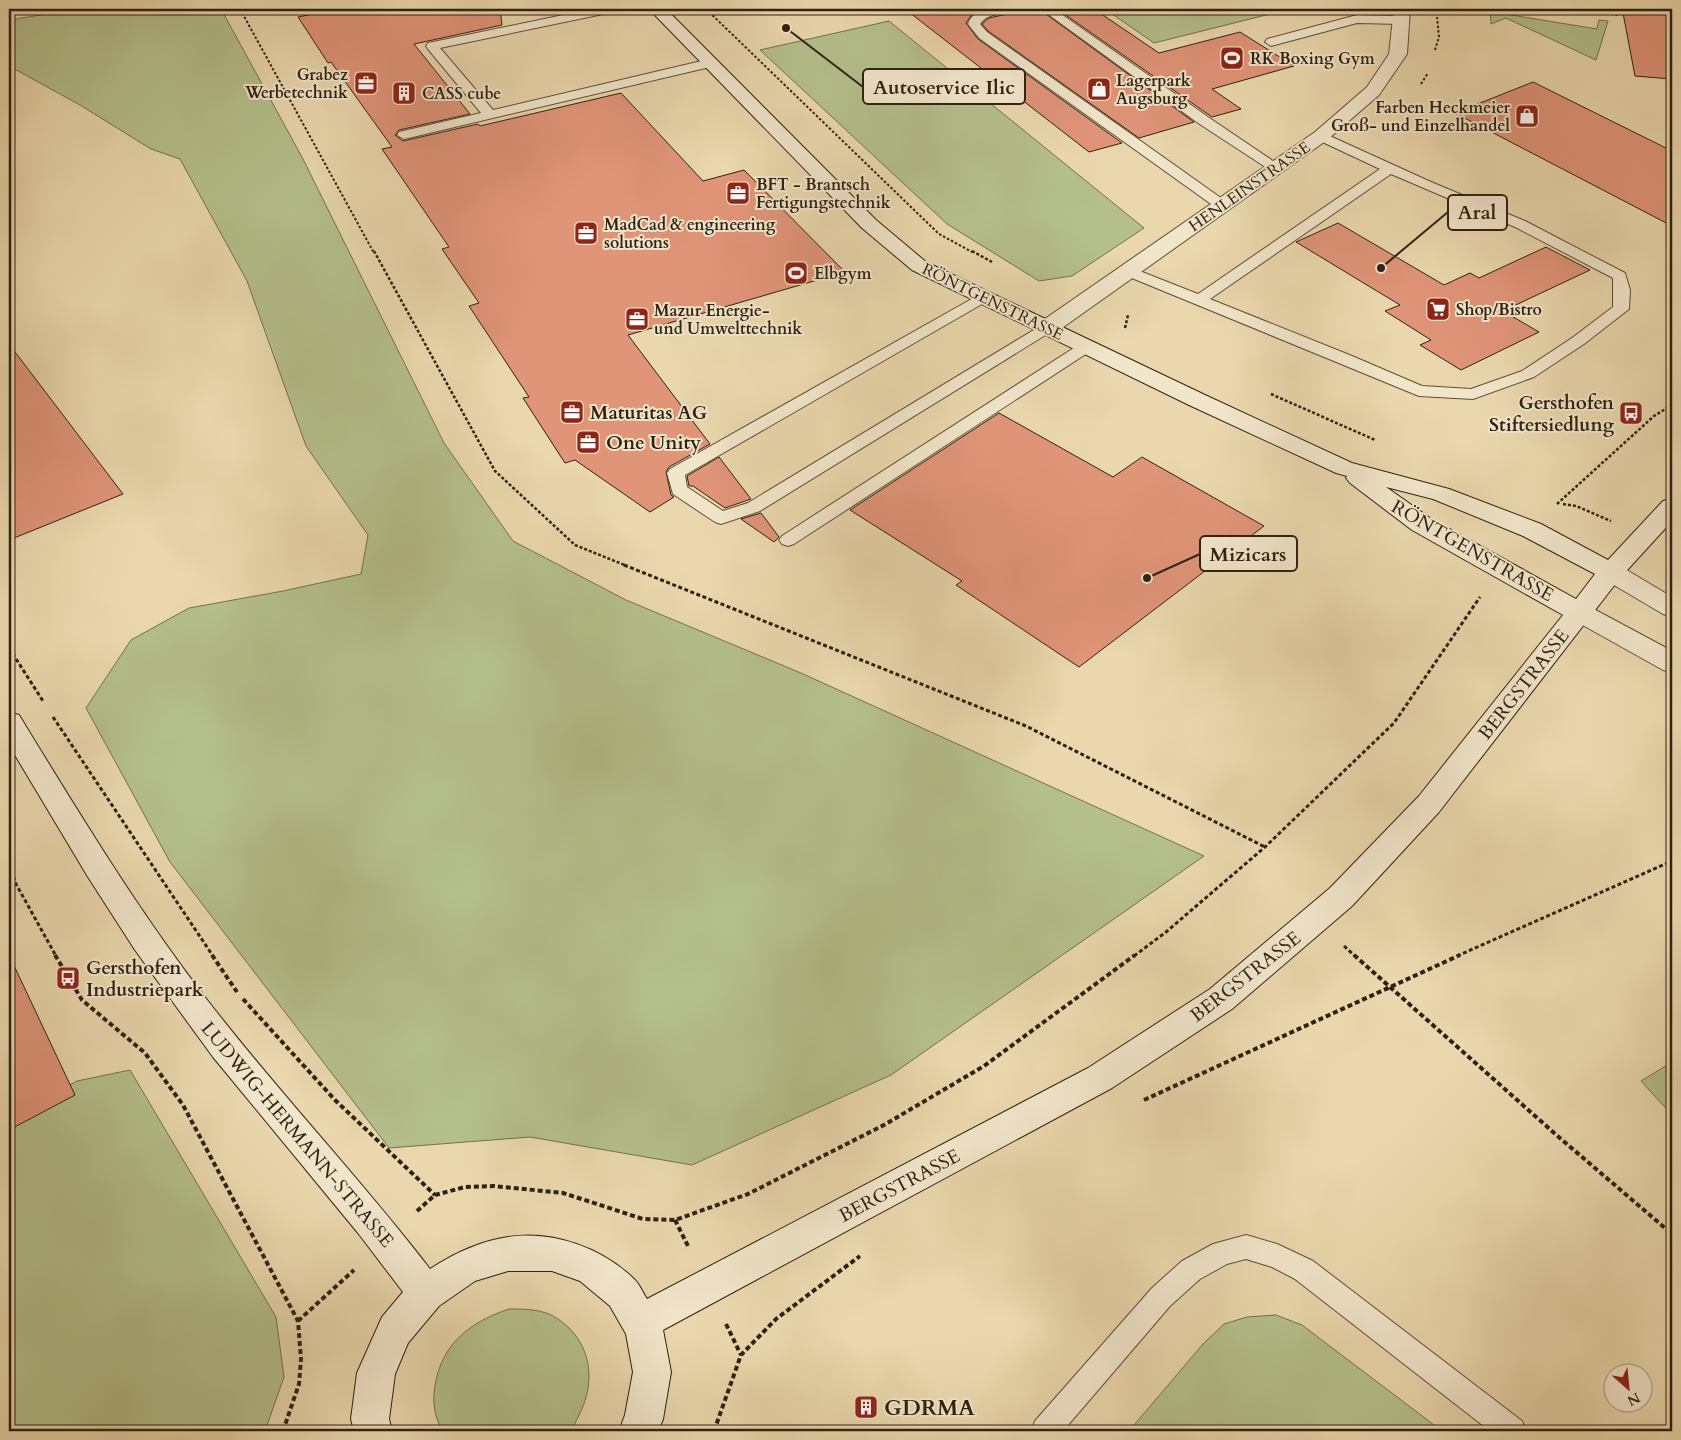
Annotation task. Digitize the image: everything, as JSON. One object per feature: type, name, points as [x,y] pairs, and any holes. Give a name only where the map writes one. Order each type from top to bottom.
[{"type":"street","name":"RÖNTGENSTRASSE","points":[[657,9],[869,224],[919,266],[1344,468],[1440,494],[1532,530],[1672,608]]},
{"type":"street","name":"HENLEINSTRASSE","points":[[1047,328],[1321,136],[1373,91],[1398,54],[1402,14]]},
{"type":"street","name":"RÖNTGENSTRASSE","points":[[1344,468],[1422,524],[1672,663]]},
{"type":"street","name":"BERGSTRASSE","points":[[640,1322],[1100,1078],[1220,999],[1341,897],[1429,804],[1610,572],[1672,506]]},
{"type":"street","name":"LUDWIG-HERMANN-STRASSE","points":[[9,722],[121,904],[196,1010],[276,1111],[386,1239],[426,1293]]},
{"type":"street","points":[[373,1431],[370,1419],[376,1373],[395,1330],[426,1293],[465,1267],[508,1254],[552,1254],[591,1267],[623,1293],[644,1329],[652,1372],[644,1419],[638,1431]]},
{"type":"lane","points":[[490,115],[432,46],[593,10],[608,9]]},
{"type":"lane","points":[[1003,9],[983,14],[975,20],[974,24],[983,35],[1223,206]]},
{"type":"lane","points":[[1047,9],[1203,120],[1275,167]]},
{"type":"lane","points":[[1271,42],[1357,19],[1402,14]]},
{"type":"lane","points":[[404,135],[710,63]]},
{"type":"lane","points":[[1127,271],[1346,359],[1419,391],[1473,394],[1528,374],[1578,341],[1621,309],[1622,290],[1620,276],[1520,224],[1321,136]]},
{"type":"lane","points":[[1199,300],[1390,168]]},
{"type":"lane","points":[[984,297],[676,473],[679,490],[721,518],[754,507],[1047,328]]},
{"type":"lane","points":[[788,540],[1086,347]]},
{"type":"lane","points":[[1045,1431],[1162,1297],[1191,1270],[1222,1253],[1246,1247],[1277,1256],[1304,1270],[1512,1431]]},
{"type":"path","points":[[1610,14],[1620,15]]},
{"type":"path","points":[[1557,504],[1654,416],[1672,405]]},
{"type":"path","points":[[50,712],[239,995],[335,1100],[435,1194],[465,1187],[494,1186],[563,1193],[644,1219],[675,1220],[748,1194],[893,1120],[984,1066],[1166,932],[1265,847],[1394,723],[1500,568]]},
{"type":"path","points":[[9,648],[45,704]]},
{"type":"path","points":[[1141,1102],[1389,986],[1672,861]]},
{"type":"path","points":[[9,864],[16,884],[82,1000],[145,1053],[182,1105],[298,1322],[301,1359],[298,1384],[283,1431]]},
{"type":"path","points":[[1315,920],[1561,1139],[1672,1234]]},
{"type":"path","points":[[714,1431],[741,1355],[776,1319],[864,1253]]},
{"type":"green space","points":[[78,9],[221,9],[303,159],[444,443],[513,541],[626,600],[801,673],[1204,856],[891,1075],[692,1165],[530,1137],[389,1148],[170,862],[86,708],[131,640],[189,608],[283,591],[361,574],[368,535],[306,446],[247,281],[180,159],[151,149],[80,105],[9,66],[9,20]]},
{"type":"green space","points":[[1105,9],[1290,9],[1154,43]]},
{"type":"green space","points":[[1490,9],[1494,9],[1493,12],[1597,29],[1599,20],[1608,21],[1596,60],[1506,18],[1491,24]]},
{"type":"green space","points":[[889,21],[1144,228],[1072,276],[1039,281],[947,224],[760,50]]},
{"type":"green space","points":[[1672,1062],[1672,1115],[1641,1081]]},
{"type":"green space","points":[[130,1070],[276,1317],[284,1377],[265,1431],[9,1431],[9,1118],[77,1081]]},
{"type":"green space","points":[[509,1309],[547,1313],[558,1319],[578,1338],[588,1362],[589,1375],[585,1402],[575,1424],[569,1431],[443,1431],[437,1418],[434,1394],[437,1377],[448,1350],[468,1330],[480,1322]]},
{"type":"green space","points":[[1276,1315],[1302,1325],[1442,1431],[1129,1431],[1203,1344],[1224,1324],[1247,1317]]},
{"type":"building","points":[[338,9],[500,9],[502,25],[414,44],[470,114],[399,130],[395,135],[403,141],[478,124],[480,126],[621,93],[703,181],[744,170],[845,272],[628,335],[710,444],[669,467],[666,472],[671,495],[674,497],[650,512],[575,460],[565,463],[523,398],[529,397],[469,306],[479,303],[442,249],[449,247],[382,149],[392,147],[331,62],[328,63],[298,17]]},
{"type":"building","points":[[905,9],[983,9],[972,14],[966,23],[978,39],[1122,143],[1089,152]]},
{"type":"building","points":[[1011,9],[1039,9],[1194,122],[1139,138],[988,31],[982,24],[989,18],[1007,14]]},
{"type":"building","points":[[1057,9],[1094,9],[1159,53],[1240,32],[1294,66],[1212,89],[1241,109],[1212,117]]},
{"type":"building","points":[[1634,9],[1672,9],[1672,79],[1635,76],[1623,13],[1633,14]]},
{"type":"building","points":[[1533,82],[1672,151],[1672,226],[1455,113]]},
{"type":"building","points":[[1338,223],[1444,285],[1470,273],[1479,278],[1546,247],[1590,270],[1503,311],[1539,332],[1461,370],[1420,345],[1431,340],[1385,311],[1400,305],[1296,242]]},
{"type":"building","points":[[9,344],[123,494],[9,540]]},
{"type":"building","points":[[999,413],[1113,477],[1142,457],[1264,526],[1079,667],[956,585],[962,581],[850,510]]},
{"type":"building","points":[[719,457],[751,499],[725,508],[693,486],[689,486],[687,476]]},
{"type":"building","points":[[761,513],[779,537],[774,542],[741,519]]},
{"type":"building","points":[[9,955],[75,1095],[9,1130]]},
{"type":"place","name":"Autoservice Ilic","points":[[786,28]]},
{"type":"place","name":"RK Boxing Gym","points":[[1232,58]]},
{"type":"place","name":"Grabez Werbetechnik","points":[[366,83]]},
{"type":"place","name":"Lagerpark Augsburg","points":[[1099,89]]},
{"type":"place","name":"CASS cube","points":[[404,93]]},
{"type":"place","name":"Farben Heckmeier Groß- und Einzelhandel","points":[[1527,116]]},
{"type":"place","name":"BFT - Brantsch Fertigungstechnik","points":[[738,193]]},
{"type":"place","name":"MadCad & engineering solutions","points":[[586,233]]},
{"type":"place","name":"Aral","points":[[1381,268]]},
{"type":"place","name":"Elbgym","points":[[796,273]]},
{"type":"place","name":"Shop/Bistro","points":[[1438,309]]},
{"type":"place","name":"Mazur Energie- und Umwelttechnik","points":[[637,319]]},
{"type":"place","name":"Maturitas AG","points":[[572,412]]},
{"type":"place","name":"Gersthofen Stiftersiedlung","points":[[1631,413]]},
{"type":"place","name":"One Unity","points":[[588,442]]},
{"type":"place","name":"Mizicars","points":[[1147,578]]},
{"type":"place","name":"Gersthofen Industriepark","points":[[68,978]]},
{"type":"place","name":"GDRMA","points":[[866,1407]]}]
